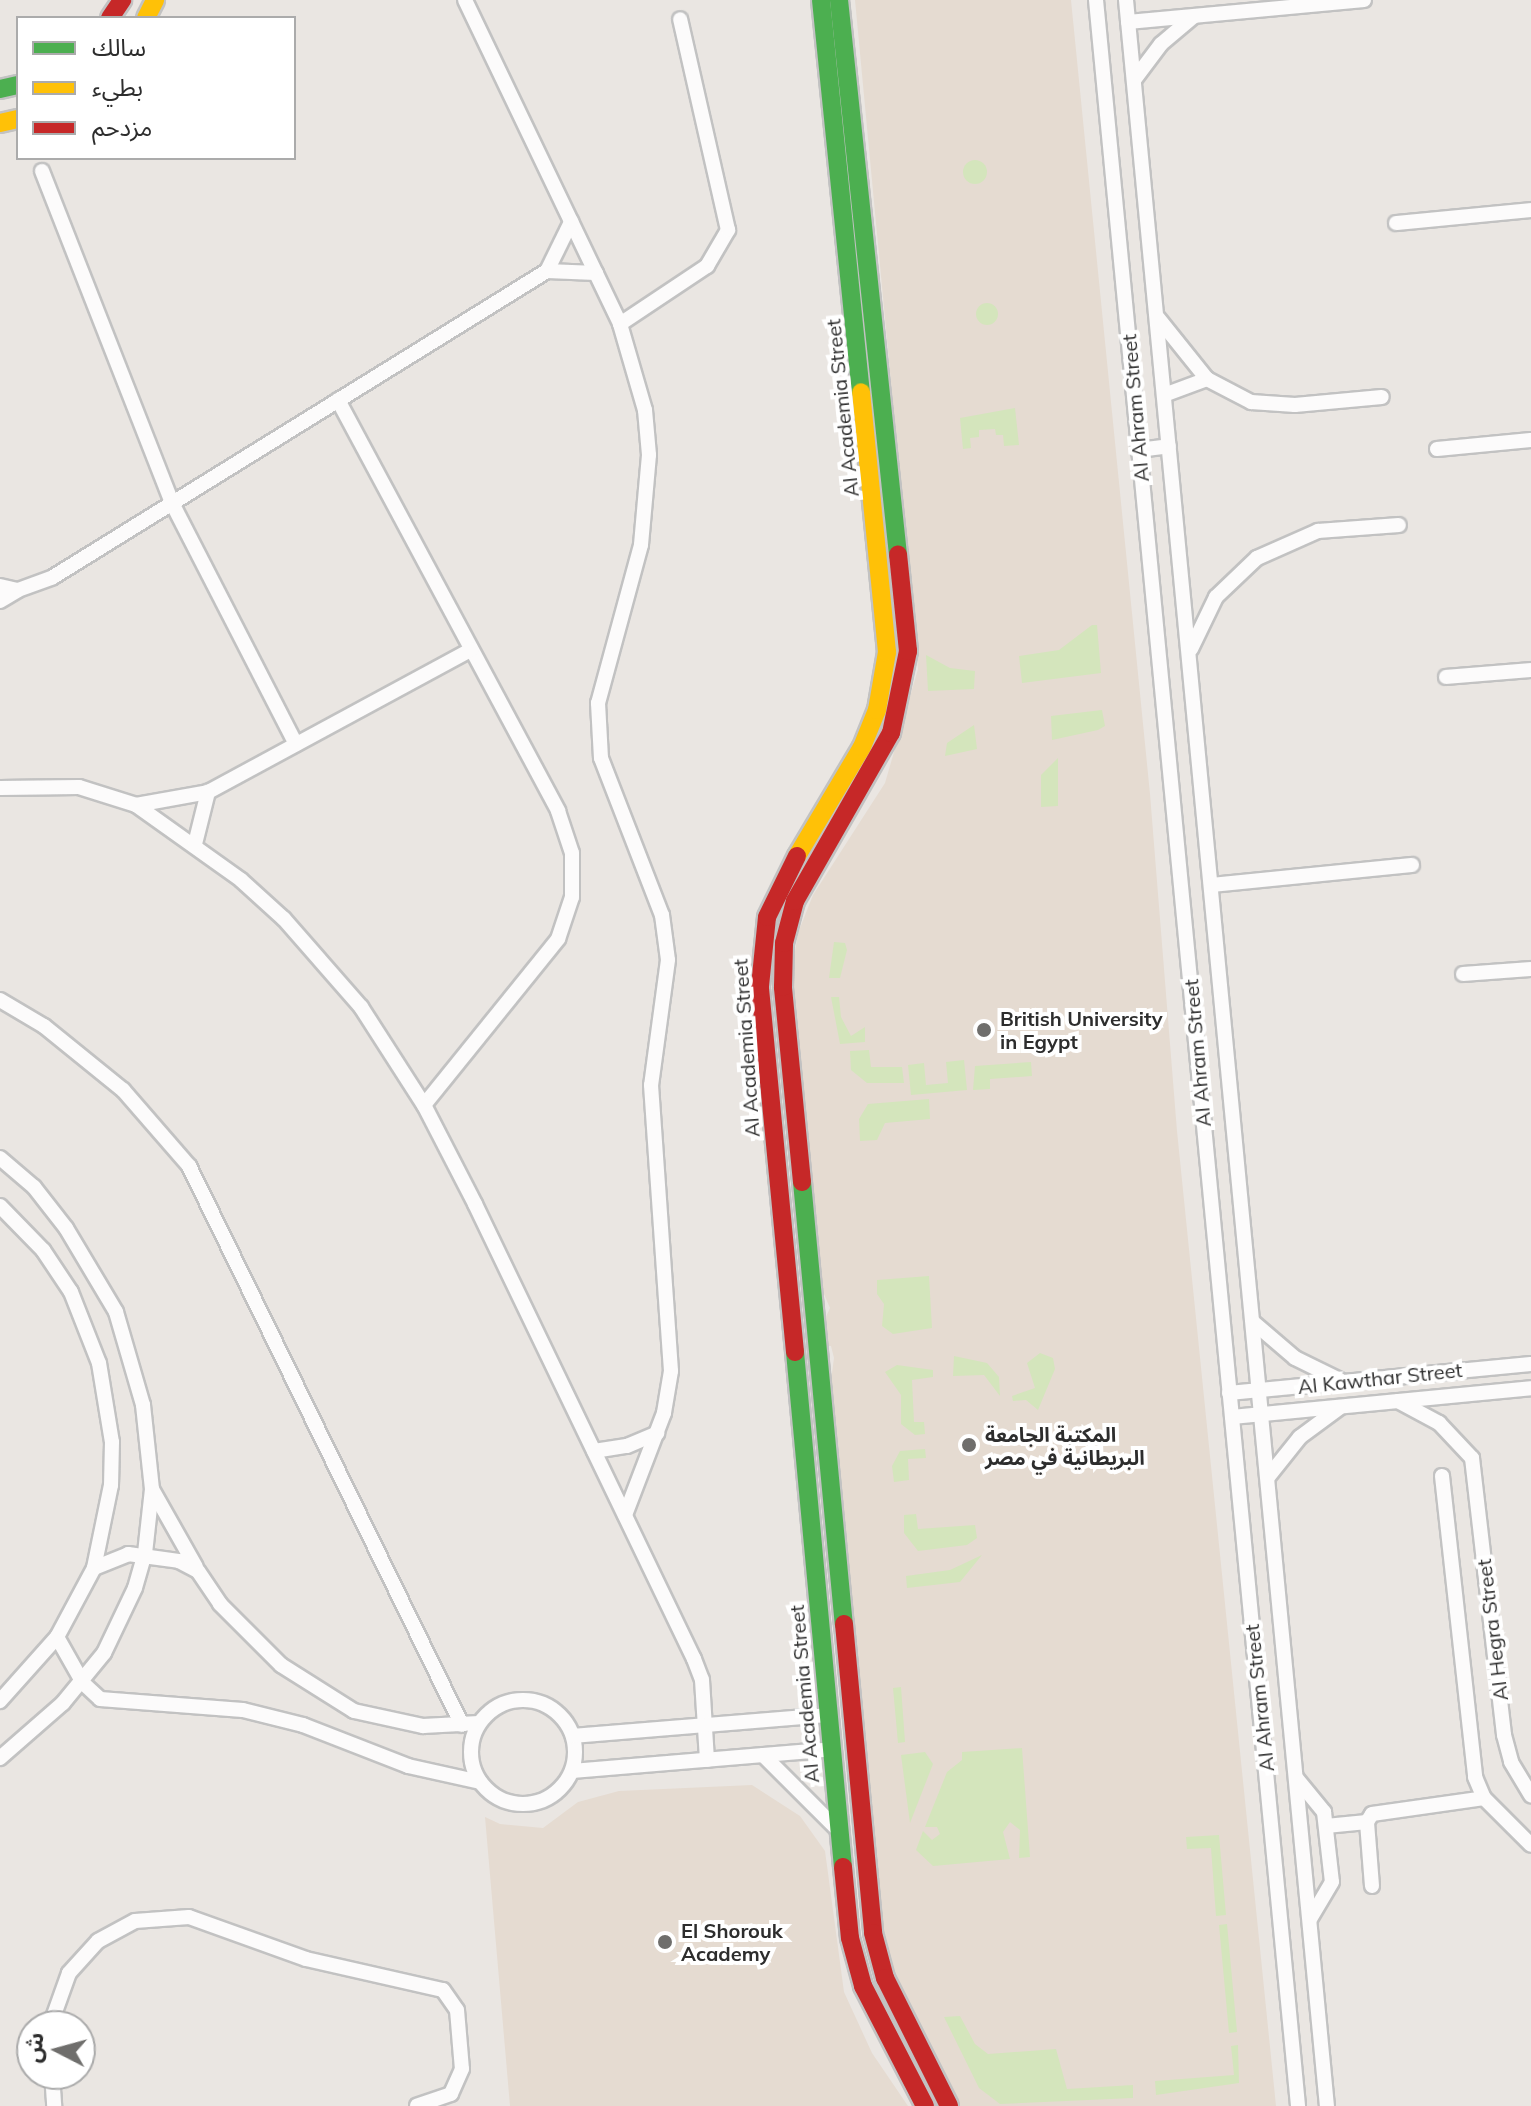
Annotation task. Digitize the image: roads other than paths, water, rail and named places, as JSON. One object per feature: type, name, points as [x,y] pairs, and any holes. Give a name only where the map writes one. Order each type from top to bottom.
[{"type":"street","points":[[465,0],[620,324],[645,410],[648,500],[641,545],[603,675],[598,731],[609,785],[654,893],[666,937],[666,983],[651,1085],[671,1356],[669,1392],[657,1433],[625,1515]]},
{"type":"street","name":"Al Academia Street","points":[[821,0],[833,33],[901,571],[908,651],[898,714],[882,753],[795,901],[784,943],[783,987],[870,1911],[885,1978],[949,2106]]},
{"type":"street","name":"Al Academia Street","points":[[839,0],[833,33],[887,652],[877,710],[862,747],[775,896],[762,940],[760,986],[850,1938],[863,1986],[925,2106]]},
{"type":"street","name":"Al Ahram Street","points":[[1096,0],[1298,2106]]},
{"type":"street","name":"Al Ahram Street","points":[[1126,0],[1327,2106]]},
{"type":"street","points":[[1128,22],[1364,0]]},
{"type":"street","points":[[1134,80],[1161,44],[1195,16]]},
{"type":"street","points":[[620,324],[707,266],[728,230],[680,19]]},
{"type":"street","points":[[42,171],[172,503],[296,744]]},
{"type":"street","points":[[1396,223],[1531,210]]},
{"type":"street","points":[[0,601],[18,590],[42,583],[547,271],[571,222]]},
{"type":"street","points":[[547,271],[596,273]]},
{"type":"street","points":[[1155,315],[1207,379],[1227,392],[1272,406],[1382,397]]},
{"type":"street","points":[[1164,395],[1207,379]]},
{"type":"street","points":[[338,400],[566,832],[572,897],[546,958],[424,1105]]},
{"type":"street","points":[[1437,449],[1531,440]]},
{"type":"street","points":[[1138,450],[1169,446]]},
{"type":"street","points":[[1189,653],[1216,597],[1257,558],[1318,531],[1399,525]]},
{"type":"street","points":[[881,574],[901,571]]},
{"type":"street","points":[[0,586],[18,590]]},
{"type":"street","points":[[136,805],[208,792],[471,650]]},
{"type":"street","points":[[1446,677],[1531,670]]},
{"type":"street","points":[[0,788],[79,787],[136,805],[195,844],[284,919],[324,961],[377,1031],[424,1105],[694,1659],[702,1680],[707,1760]]},
{"type":"street","points":[[195,844],[208,792]]},
{"type":"street","points":[[1211,885],[1412,865]]},
{"type":"street","points":[[1463,974],[1531,969]]},
{"type":"street","points":[[0,1000],[44,1026],[113,1082],[189,1166],[462,1725]]},
{"type":"street","points":[[0,1158],[34,1187],[66,1228],[116,1312],[143,1405],[152,1489],[145,1553],[122,1621],[83,1683],[0,1758]]},
{"type":"street","points":[[777,1172],[800,1170]]},
{"type":"street","points":[[0,1206],[43,1250],[71,1292],[99,1363],[107,1400],[111,1471],[94,1568],[57,1637],[0,1701]]},
{"type":"street","points":[[1253,1322],[1295,1358],[1344,1382]]},
{"type":"street","name":"Al Kawthar Street","points":[[1229,1393],[1531,1364]]},
{"type":"street","name":"Al Kawthar Street","points":[[1232,1417],[1531,1388]]},
{"type":"street","name":"Al Hegra Street","points":[[1398,1401],[1439,1423],[1472,1458],[1504,1735],[1511,1762],[1531,1795]]},
{"type":"street","points":[[1268,1477],[1300,1437],[1341,1406]]},
{"type":"street","points":[[594,1451],[627,1446],[657,1433]]},
{"type":"street","points":[[1442,1476],[1473,1766],[1484,1798],[1531,1845]]},
{"type":"street","points":[[152,1489],[198,1571],[249,1636],[316,1690],[354,1711],[388,1721],[479,1723]]},
{"type":"street","points":[[94,1568],[145,1553],[198,1571]]},
{"type":"street","points":[[816,1581],[838,1579]]},
{"type":"street","points":[[57,1637],[83,1683],[100,1699],[114,1703],[200,1704],[285,1720],[408,1766],[480,1782],[510,1803],[529,1804],[562,1787],[572,1771],[573,1736],[557,1711],[530,1699],[501,1704],[479,1723],[470,1752],[480,1782]]},
{"type":"street","points":[[573,1736],[829,1715]]},
{"type":"street","points":[[572,1771],[832,1749]]},
{"type":"street","points":[[763,1755],[839,1832]]},
{"type":"street","points":[[1297,1779],[1320,1805],[1326,1826],[1332,1882],[1310,1919]]},
{"type":"street","points":[[1326,1826],[1367,1822],[1380,1810],[1484,1798]]},
{"type":"street","points":[[1367,1822],[1372,1886]]},
{"type":"street","points":[[56,2010],[69,1973],[98,1941],[135,1921],[189,1917],[306,1959],[443,1990],[457,2010],[462,2069],[451,2094],[417,2106]]},
{"type":"street","points":[[863,1986],[885,1978]]},
{"type":"place","name":"British University in Egypt","points":[[984,1030]]},
{"type":"place","name":"المكتبة الجامعة البريطانية في مصر","points":[[969,1445]]},
{"type":"place","name":"El Shorouk Academy","points":[[665,1942]]}]
